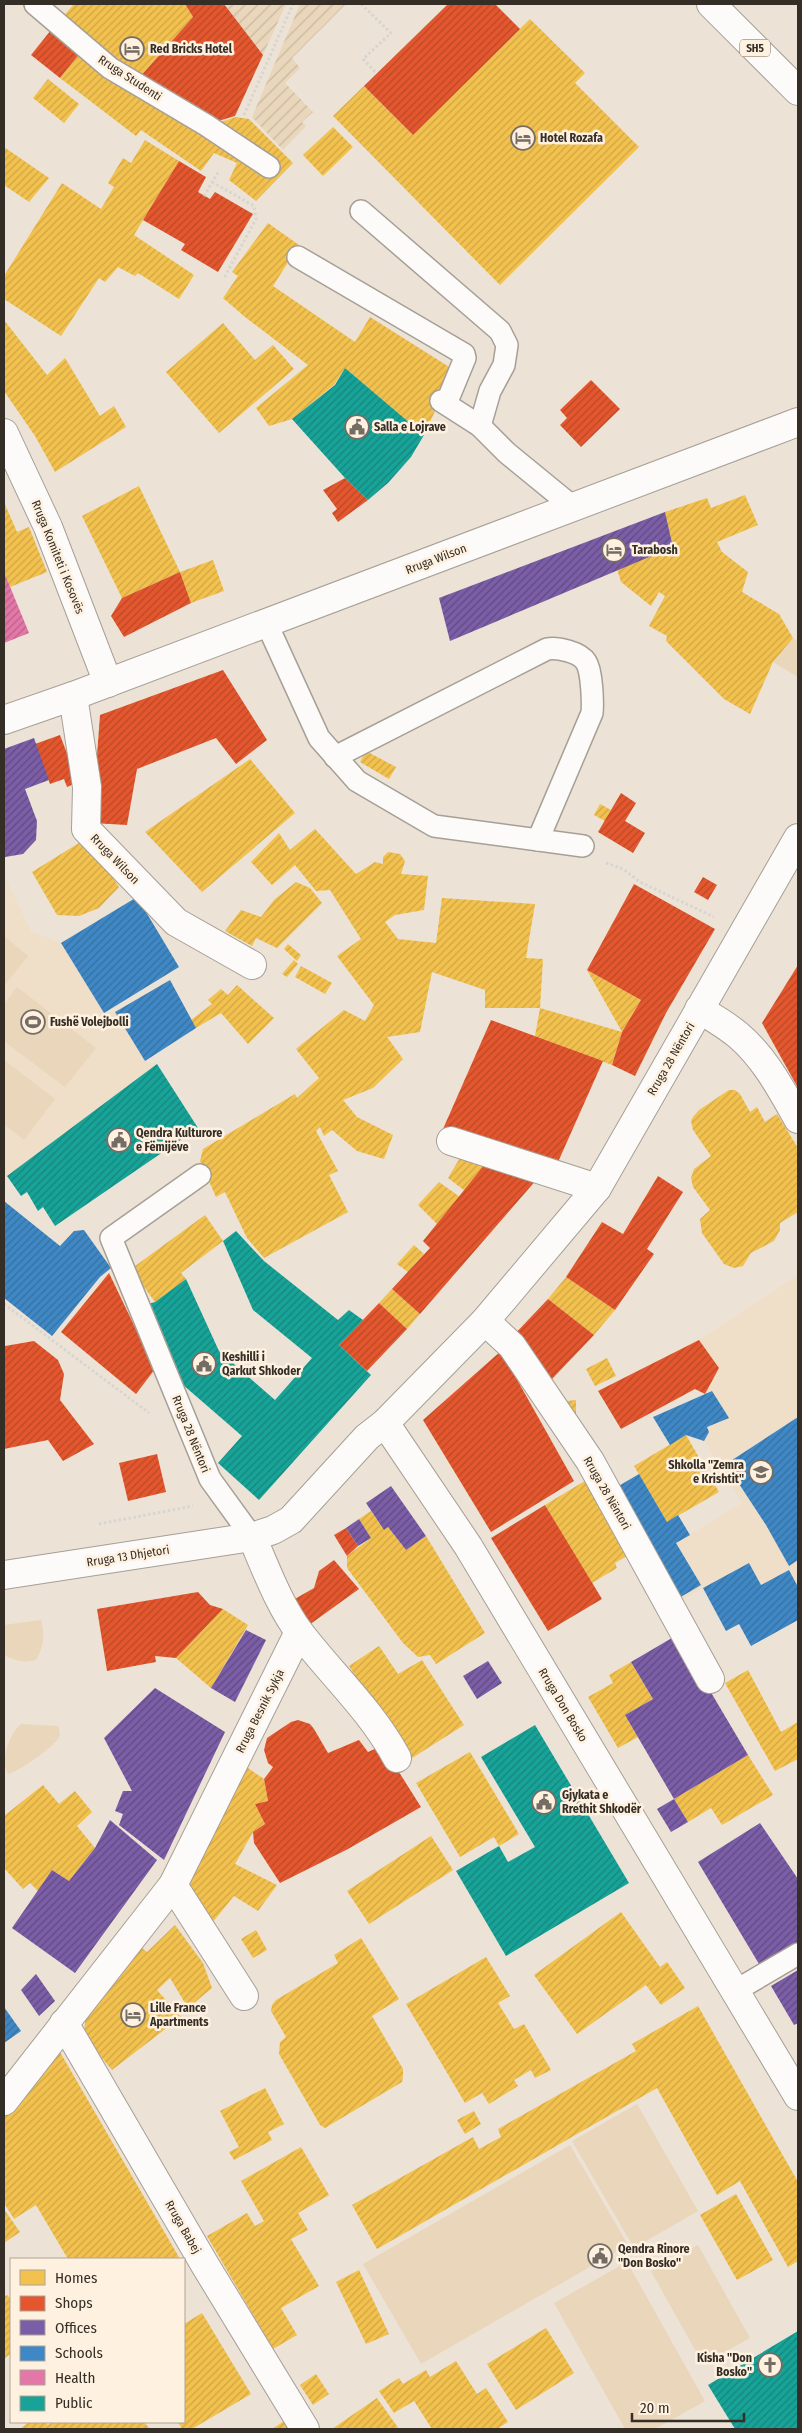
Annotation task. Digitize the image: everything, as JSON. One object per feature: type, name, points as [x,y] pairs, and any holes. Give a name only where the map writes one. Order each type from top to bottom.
[{"type":"street","name":"SH5","points":[[711,4],[798,91]]},
{"type":"street","name":"Rruga Wilson","points":[[4,720],[108,683],[798,422]]},
{"type":"street","name":"Rruga Komiteti i Kosovës","points":[[4,433],[48,528],[108,683]]},
{"type":"street","name":"Rruga Wilson","points":[[73,696],[87,787],[86,830],[176,922],[252,965]]},
{"type":"street","name":"Rruga 28 Nëntori","points":[[252,1537],[272,1530],[291,1520],[367,1436],[384,1423],[484,1321],[597,1188],[798,838]]},
{"type":"street","points":[[699,1009],[737,1034],[760,1057],[778,1082],[798,1119]]},
{"type":"street","points":[[451,1141],[597,1188]]},
{"type":"street","name":"Rruga 28 Nëntori","points":[[484,1321],[512,1346],[590,1461],[710,1679]]},
{"type":"street","name":"Rruga Don Bosko","points":[[384,1423],[468,1546],[798,2096]]},
{"type":"street","points":[[252,1537],[273,1586],[299,1632],[365,1708],[383,1733],[397,1758]]},
{"type":"street","name":"Rruga 13 Dhjetori","points":[[4,1575],[252,1537]]},
{"type":"street","name":"Rruga Besnik Sykja","points":[[4,2101],[173,1885],[299,1632]]},
{"type":"street","points":[[173,1885],[244,1996]]},
{"type":"street","name":"Rruga Babej","points":[[64,2023],[205,2265],[305,2429]]},
{"type":"lane","name":"Rruga Studenti","points":[[35,4],[110,68],[206,125],[269,167]]},
{"type":"lane","points":[[361,211],[500,330],[507,345],[504,365],[490,391],[480,426]]},
{"type":"lane","points":[[298,257],[464,354],[465,358],[443,402],[480,426],[507,453],[573,507]]},
{"type":"lane","points":[[266,622],[319,738],[357,781],[434,826],[583,846]]},
{"type":"lane","points":[[334,757],[547,649],[555,647],[581,657],[587,663],[593,704],[592,713],[538,840]]},
{"type":"lane","name":"Rruga 28 Nëntori","points":[[200,1175],[111,1238],[210,1479],[252,1537]]},
{"type":"lane","points":[[735,1991],[798,1954]]},
{"type":"path","points":[[242,119],[293,4]]},
{"type":"path","points":[[361,4],[392,33],[363,59],[376,73]]},
{"type":"path","points":[[204,196],[222,166]]},
{"type":"path","points":[[212,182],[254,206],[256,219],[224,278]]},
{"type":"path","points":[[583,846],[604,862],[624,869],[640,882],[745,930]]},
{"type":"path","points":[[4,1304],[151,1415]]},
{"type":"path","points":[[97,1524],[200,1504],[228,1506]]},
{"type":"shaded area","points":[[224,4],[286,4],[263,55]]},
{"type":"shaded area","points":[[300,4],[346,4],[292,58],[300,68],[285,83],[313,112],[302,122],[306,126],[283,150],[252,117]]},
{"type":"shaded area","points":[[793,638],[798,641],[798,677],[773,662]]},
{"type":"shaded area","points":[[4,875],[31,931],[61,943],[104,1013],[115,1012],[145,1061],[157,1064],[4,1178]]},
{"type":"shaded area","points":[[4,936],[28,956],[4,986]]},
{"type":"shaded area","name":"Fushë Volejbolli","points":[[17,987],[96,1048],[65,1087],[4,1041],[4,1004]]},
{"type":"shaded area","points":[[4,1060],[55,1099],[24,1140],[4,1124]]},
{"type":"shaded area","name":"Shkolla \"Zemra e Krishtit\"","points":[[798,1275],[798,1620],[751,1646],[739,1624],[726,1631],[703,1588],[676,1604],[650,1559],[742,1503],[704,1441],[709,1432],[707,1427],[728,1418],[705,1394],[719,1368],[699,1340]]},
{"type":"shaded area","points":[[41,1620],[43,1640],[36,1660],[20,1661],[4,1655],[4,1625]]},
{"type":"shaded area","points":[[21,1724],[58,1726],[60,1736],[35,1759],[8,1774],[5,1755],[13,1734]]},
{"type":"shaded area","points":[[637,2104],[698,2211],[634,2248],[572,2141]]},
{"type":"shaded area","points":[[570,2145],[628,2245],[421,2364],[363,2264]]},
{"type":"shaded area","points":[[698,2245],[750,2338],[703,2364],[651,2271]]},
{"type":"shaded area","points":[[627,2262],[705,2401],[655,2429],[625,2429],[554,2303]]},
{"type":"building: Homes","name":"Red Bricks Hotel","points":[[74,4],[185,4],[193,17],[139,78],[61,19]]},
{"type":"building: Homes","points":[[530,19],[585,73],[575,83],[639,147],[500,285],[333,116],[364,86],[413,135]]},
{"type":"building: Homes","points":[[80,53],[221,122],[236,117],[249,119],[293,163],[256,201],[229,180],[237,163],[214,153],[201,171],[141,130],[136,136],[60,78]]},
{"type":"building: Homes","points":[[48,79],[79,104],[64,123],[33,98]]},
{"type":"building: Homes","points":[[333,127],[353,147],[323,176],[303,155]]},
{"type":"building: Homes","points":[[145,140],[179,161],[134,235],[194,275],[179,299],[138,273],[135,276],[118,267],[105,282],[99,278],[61,336],[4,299],[4,276],[62,183],[101,209],[114,187],[108,183],[123,158],[131,163]]},
{"type":"building: Homes","points":[[4,147],[49,178],[29,202],[4,185]]},
{"type":"building: Homes","points":[[268,223],[299,245],[273,286],[355,342],[370,317],[454,370],[424,435],[345,368],[334,385],[292,419],[269,426],[256,408],[308,365],[223,298],[238,276],[232,272]]},
{"type":"building: Homes","points":[[4,320],[47,375],[65,358],[100,416],[114,406],[126,427],[55,472],[35,436],[4,391]]},
{"type":"building: Homes","points":[[223,323],[255,360],[273,345],[294,369],[219,433],[166,372]]},
{"type":"building: Homes","points":[[139,486],[180,572],[122,598],[82,516]]},
{"type":"building: Homes","points":[[745,495],[758,525],[717,542],[722,552],[748,572],[742,592],[779,614],[793,638],[773,662],[750,714],[724,699],[666,641],[667,636],[649,626],[665,596],[659,592],[651,606],[621,582],[617,569],[673,547],[665,512],[707,498],[711,508]]},
{"type":"building: Homes","points":[[4,502],[17,532],[29,527],[47,572],[10,587],[4,572]]},
{"type":"building: Homes","points":[[213,560],[224,591],[191,603],[180,572]]},
{"type":"building: Homes","points":[[366,751],[396,767],[389,779],[360,762]]},
{"type":"building: Homes","points":[[250,759],[295,813],[202,892],[145,832]]},
{"type":"building: Homes","points":[[600,804],[611,810],[605,821],[594,815]]},
{"type":"building: Homes","points":[[315,829],[356,874],[375,862],[383,864],[383,857],[388,852],[400,854],[405,861],[401,874],[428,876],[424,910],[395,915],[385,922],[398,939],[436,943],[442,898],[535,904],[526,958],[543,959],[540,1008],[485,1008],[485,990],[432,972],[420,1032],[387,1037],[403,1059],[373,1088],[343,1100],[357,1117],[393,1135],[384,1159],[357,1151],[332,1130],[324,1136],[320,1127],[316,1131],[338,1171],[329,1175],[348,1212],[264,1258],[247,1238],[225,1192],[216,1197],[200,1161],[203,1149],[295,1094],[297,1098],[319,1078],[296,1049],[344,1010],[365,1021],[374,1005],[337,956],[361,939],[330,890],[316,891],[295,865],[272,885],[251,862],[279,833],[290,850]]},
{"type":"building: Homes","points":[[87,838],[119,887],[99,908],[79,916],[57,915],[32,872]]},
{"type":"building: Homes","points":[[296,882],[310,888],[322,903],[277,948],[256,938],[252,946],[225,931],[241,910],[261,917],[274,900]]},
{"type":"building: Homes","points":[[288,944],[301,955],[297,961],[284,949]]},
{"type":"building: Homes","points":[[294,960],[298,964],[287,977],[282,974]]},
{"type":"building: Homes","points":[[301,966],[332,983],[325,994],[295,977]]},
{"type":"building: Homes","points":[[587,970],[641,1000],[622,1032]]},
{"type":"building: Homes","points":[[237,985],[274,1018],[248,1044],[221,1013],[196,1028],[191,1020],[212,1004],[208,1000],[221,989],[228,995]]},
{"type":"building: Homes","points":[[540,1008],[622,1032],[612,1065],[535,1036]]},
{"type":"building: Homes","points":[[729,1090],[735,1090],[740,1094],[750,1112],[757,1107],[765,1122],[777,1114],[798,1148],[798,1212],[780,1223],[780,1230],[774,1241],[751,1253],[743,1266],[734,1268],[724,1264],[702,1233],[700,1219],[710,1210],[693,1187],[691,1178],[694,1169],[711,1156],[693,1130],[691,1121],[699,1110]]},
{"type":"building: Homes","points":[[464,1151],[490,1158],[465,1191],[448,1178]]},
{"type":"building: Homes","points":[[439,1182],[460,1197],[438,1225],[418,1205]]},
{"type":"building: Homes","points":[[205,1215],[223,1241],[181,1273],[186,1279],[155,1302],[131,1269]]},
{"type":"building: Homes","points":[[414,1245],[424,1254],[408,1272],[397,1264]]},
{"type":"building: Homes","points":[[566,1277],[615,1310],[594,1335],[548,1299]]},
{"type":"building: Homes","points":[[392,1289],[420,1314],[407,1329],[379,1303]]},
{"type":"building: Homes","points":[[607,1358],[616,1376],[595,1386],[586,1369]]},
{"type":"building: Homes","points":[[576,1400],[576,1415],[567,1415],[567,1401]]},
{"type":"building: Homes","points":[[686,1435],[719,1492],[667,1522],[634,1466]]},
{"type":"building: Homes","points":[[593,1476],[637,1550],[615,1563],[617,1568],[592,1583],[545,1505]]},
{"type":"building: Homes","points":[[371,1511],[384,1530],[388,1527],[406,1550],[426,1536],[485,1633],[436,1664],[430,1655],[418,1657],[403,1643],[347,1568],[347,1556],[371,1538],[359,1519]]},
{"type":"building: Homes","points":[[223,1609],[248,1625],[211,1688],[176,1658]]},
{"type":"building: Homes","points":[[379,1646],[398,1674],[422,1660],[464,1725],[409,1760],[349,1666]]},
{"type":"building: Homes","points":[[631,1662],[653,1699],[625,1715],[638,1737],[618,1748],[588,1697],[613,1683],[609,1675]]},
{"type":"building: Homes","points":[[748,1670],[781,1732],[798,1722],[798,1759],[775,1771],[725,1683]]},
{"type":"building: Homes","points":[[470,1752],[519,1834],[499,1846],[494,1837],[460,1857],[416,1783]]},
{"type":"building: Homes","points":[[748,1755],[773,1795],[722,1825],[711,1808],[688,1822],[674,1799]]},
{"type":"building: Homes","points":[[245,1766],[264,1779],[268,1801],[255,1804],[265,1824],[253,1832],[235,1864],[277,1885],[258,1911],[234,1896],[212,1923],[185,1884]]},
{"type":"building: Homes","points":[[43,1785],[59,1804],[75,1791],[92,1812],[77,1826],[95,1848],[69,1881],[52,1870],[38,1891],[30,1883],[23,1889],[4,1868],[4,1816]]},
{"type":"building: Homes","points":[[431,1836],[453,1870],[369,1924],[347,1891]]},
{"type":"building: Homes","points":[[621,1912],[660,1967],[667,1962],[685,1988],[661,2005],[646,1985],[577,2034],[534,1975]]},
{"type":"building: Homes","name":"Lille France Apartments","points":[[175,1925],[203,1963],[212,1988],[188,2008],[170,1978],[157,1990],[181,2017],[112,2070],[96,2051],[84,2032],[86,2013],[141,1947],[147,1952]]},
{"type":"building: Homes","points":[[256,1930],[267,1950],[253,1958],[241,1939]]},
{"type":"building: Homes","points":[[361,1938],[399,1999],[372,2016],[403,2069],[402,2082],[325,2128],[320,2125],[279,2054],[280,2042],[286,2037],[271,2011],[272,2005],[276,2000],[338,1963],[334,1955]]},
{"type":"building: Homes","points":[[486,1957],[510,1996],[498,2003],[514,2029],[524,2024],[551,2070],[535,2078],[531,2070],[514,2080],[518,2086],[489,2104],[482,2093],[465,2103],[406,2004]]},
{"type":"building: Homes","points":[[698,2006],[798,2182],[798,2261],[788,2267],[740,2181],[717,2195],[657,2088],[377,2249],[352,2205],[473,2137],[479,2149],[501,2137],[498,2129],[636,2051],[632,2044]]},
{"type":"building: Homes","points":[[57,2047],[179,2258],[67,2258],[36,2205],[14,2219],[4,2203],[4,2118]]},
{"type":"building: Homes","points":[[265,2088],[284,2124],[268,2132],[272,2140],[234,2160],[229,2152],[239,2147],[220,2111]]},
{"type":"building: Homes","points":[[474,2111],[481,2124],[465,2134],[457,2120]]},
{"type":"building: Homes","points":[[301,2147],[329,2195],[298,2213],[308,2230],[291,2239],[319,2286],[281,2308],[297,2335],[273,2349],[207,2236],[247,2213],[255,2226],[264,2221],[241,2181]]},
{"type":"building: Homes","points":[[736,2194],[773,2260],[737,2280],[700,2215]]},
{"type":"building: Homes","points":[[4,2209],[20,2232],[4,2243]]},
{"type":"building: Homes","points":[[359,2270],[389,2334],[366,2344],[336,2282]]},
{"type":"building: Homes","points":[[7,2295],[10,2298],[10,2354],[4,2359],[4,2297]]},
{"type":"building: Homes","points":[[202,2313],[251,2394],[192,2429],[182,2429],[179,2423],[185,2423],[185,2323]]},
{"type":"building: Homes","points":[[546,2328],[574,2373],[516,2410],[487,2364]]},
{"type":"building: Homes","points":[[456,2361],[477,2394],[486,2388],[508,2422],[497,2429],[432,2429],[414,2401],[394,2413],[379,2391],[399,2378],[403,2384],[426,2370],[430,2377]]},
{"type":"building: Homes","points":[[316,2374],[329,2394],[313,2405],[300,2385]]},
{"type":"building: Homes","points":[[377,2398],[399,2429],[332,2429]]},
{"type":"building: Homes","points":[[284,2421],[289,2429],[272,2429]]},
{"type":"building: Homes","points":[[28,2423],[46,2423],[48,2425],[51,2423],[145,2423],[150,2429],[20,2429]]},
{"type":"building: Shops","points":[[185,4],[224,4],[263,55],[235,116],[215,122],[139,78],[193,17]]},
{"type":"building: Shops","points":[[448,4],[495,4],[520,29],[413,135],[364,86]]},
{"type":"building: Shops","points":[[51,30],[80,53],[60,78],[31,55]]},
{"type":"building: Shops","points":[[179,161],[206,177],[198,192],[210,199],[215,192],[253,214],[218,272],[181,250],[185,244],[143,220]]},
{"type":"building: Shops","points":[[591,380],[620,409],[581,447],[560,425],[567,418],[560,410]]},
{"type":"building: Shops","points":[[345,478],[368,500],[338,522],[332,513],[337,509],[323,490]]},
{"type":"building: Shops","points":[[180,572],[191,603],[124,637],[111,616],[122,598]]},
{"type":"building: Shops","points":[[223,670],[267,740],[236,764],[216,738],[137,769],[127,825],[92,823],[100,715]]},
{"type":"building: Shops","points":[[60,735],[78,782],[67,787],[64,779],[50,784],[35,744]]},
{"type":"building: Shops","points":[[621,793],[636,803],[625,821],[645,833],[633,853],[598,832]]},
{"type":"building: Shops","points":[[703,877],[717,885],[708,900],[694,892]]},
{"type":"building: Shops","points":[[634,884],[715,929],[666,1013],[635,1076],[612,1065],[622,1032],[641,1000],[587,970]]},
{"type":"building: Shops","points":[[798,965],[798,1088],[762,1023]]},
{"type":"building: Shops","points":[[491,1020],[603,1061],[554,1171],[443,1129]]},
{"type":"building: Shops","points":[[490,1158],[538,1178],[420,1314],[392,1289],[430,1248],[423,1241]]},
{"type":"building: Shops","points":[[658,1176],[683,1192],[647,1249],[654,1254],[615,1310],[566,1277],[602,1222],[623,1234]]},
{"type":"building: Shops","points":[[109,1273],[155,1369],[136,1394],[61,1332]]},
{"type":"building: Shops","points":[[548,1299],[594,1335],[552,1379],[511,1338]]},
{"type":"building: Shops","points":[[379,1303],[407,1329],[367,1371],[339,1345]]},
{"type":"building: Shops","points":[[699,1340],[719,1368],[705,1394],[695,1389],[621,1429],[598,1391]]},
{"type":"building: Shops","points":[[34,1341],[58,1360],[64,1374],[60,1400],[94,1444],[63,1461],[48,1440],[4,1449],[5,1346]]},
{"type":"building: Shops","points":[[501,1351],[574,1481],[491,1532],[423,1420]]},
{"type":"building: Shops","points":[[157,1454],[166,1492],[128,1501],[119,1463]]},
{"type":"building: Shops","points":[[545,1505],[602,1599],[548,1631],[491,1538]]},
{"type":"building: Shops","points":[[346,1528],[358,1546],[347,1556],[334,1535]]},
{"type":"building: Shops","points":[[334,1560],[359,1589],[309,1625],[293,1600],[314,1588],[319,1571]]},
{"type":"building: Shops","points":[[198,1592],[210,1605],[223,1609],[176,1658],[155,1656],[156,1662],[107,1671],[97,1609]]},
{"type":"building: Shops","points":[[298,1720],[310,1724],[328,1753],[359,1740],[368,1752],[379,1747],[392,1761],[421,1807],[348,1849],[280,1883],[254,1843],[253,1832],[265,1824],[255,1804],[268,1801],[264,1779],[273,1767],[268,1763],[264,1750],[267,1738],[291,1722]]},
{"type":"building: Offices","points":[[665,512],[673,547],[450,641],[439,598]]},
{"type":"building: Offices","points":[[34,738],[49,780],[25,789],[37,821],[36,840],[23,854],[5,857],[4,749]]},
{"type":"building: Offices","points":[[391,1486],[426,1536],[406,1550],[388,1527],[384,1530],[366,1503]]},
{"type":"building: Offices","points":[[359,1519],[371,1538],[358,1546],[346,1528]]},
{"type":"building: Offices","points":[[246,1630],[266,1640],[235,1702],[211,1688]]},
{"type":"building: Offices","points":[[677,1635],[748,1755],[674,1799],[625,1715],[653,1699],[631,1662]]},
{"type":"building: Offices","points":[[488,1661],[502,1683],[477,1699],[463,1676]]},
{"type":"building: Offices","points":[[155,1688],[225,1732],[164,1860],[119,1825],[123,1814],[115,1811],[123,1791],[132,1791],[104,1738]]},
{"type":"building: Offices","points":[[674,1799],[688,1822],[671,1832],[657,1809]]},
{"type":"building: Offices","points":[[110,1820],[157,1860],[75,1973],[12,1928],[52,1870],[69,1881],[95,1848]]},
{"type":"building: Offices","points":[[760,1823],[798,1879],[798,1948],[762,1969],[698,1862]]},
{"type":"building: Offices","points":[[798,1970],[798,2023],[794,2025],[771,1986]]},
{"type":"building: Offices","points":[[36,1974],[55,2001],[39,2016],[21,1990]]},
{"type":"building: Schools","points":[[137,897],[179,967],[104,1013],[61,943]]},
{"type":"building: Schools","points":[[170,980],[196,1028],[145,1061],[115,1012]]},
{"type":"building: Schools","points":[[4,1201],[60,1246],[74,1231],[84,1230],[111,1268],[100,1277],[52,1336],[4,1298]]},
{"type":"building: Schools","points":[[712,1391],[729,1418],[707,1427],[709,1432],[704,1441],[686,1435],[670,1445],[653,1417]]},
{"type":"building: Schools","points":[[798,1417],[798,1560],[789,1566],[766,1525],[726,1464]]},
{"type":"building: Schools","points":[[639,1474],[667,1522],[678,1515],[690,1535],[676,1543],[701,1585],[674,1601],[610,1491]]},
{"type":"building: Schools","points":[[749,1563],[761,1585],[789,1570],[798,1587],[798,1620],[751,1646],[739,1624],[726,1631],[703,1588]]},
{"type":"building: Schools","points":[[4,2007],[21,2031],[4,2043]]},
{"type":"building: Health","points":[[4,572],[29,633],[4,643]]},
{"type":"building: Public","name":"Salla e Lojrave","points":[[345,368],[424,435],[411,457],[388,483],[368,500],[345,478],[292,419],[335,385]]},
{"type":"building: Public","name":"Qendra Kulturore e Fëmijëve","points":[[157,1064],[198,1128],[55,1226],[43,1207],[38,1211],[27,1192],[21,1196],[7,1176]]},
{"type":"building: Public","name":"Keshilli i Qarkut Shkoder","points":[[236,1231],[264,1261],[338,1320],[349,1310],[363,1320],[339,1345],[371,1375],[259,1500],[218,1463],[242,1436],[182,1384],[145,1305],[155,1302],[186,1279],[219,1351],[275,1400],[312,1358],[253,1310],[223,1241]]},
{"type":"building: Public","name":"Gjykata e Rrethit Shkodër","points":[[535,1725],[629,1883],[506,1956],[456,1871],[499,1846],[508,1862],[535,1847],[481,1757]]},
{"type":"building: Public","name":"Kisha \"Don Bosko\"","points":[[798,2331],[798,2429],[735,2429],[708,2385]]},
{"type":"place","name":"Red Bricks Hotel","points":[[132,49]]},
{"type":"place","name":"Hotel Rozafa","points":[[523,138]]},
{"type":"place","name":"Salla e Lojrave","points":[[357,427]]},
{"type":"place","name":"Tarabosh","points":[[614,550]]},
{"type":"place","name":"Fushë Volejbolli","points":[[33,1022]]},
{"type":"place","name":"Qendra Kulturore e Fëmijëve","points":[[119,1140]]},
{"type":"place","name":"Keshilli i Qarkut Shkoder","points":[[204,1364]]},
{"type":"place","name":"Shkolla \"Zemra e Krishtit\"","points":[[761,1472]]},
{"type":"place","name":"Gjykata e Rrethit Shkodër","points":[[544,1802]]},
{"type":"place","name":"Lille France Apartments","points":[[133,2015]]},
{"type":"place","name":"Qendra Rinore \"Don Bosko\"","points":[[600,2256]]},
{"type":"place","name":"Kisha \"Don Bosko\"","points":[[770,2365]]}]
